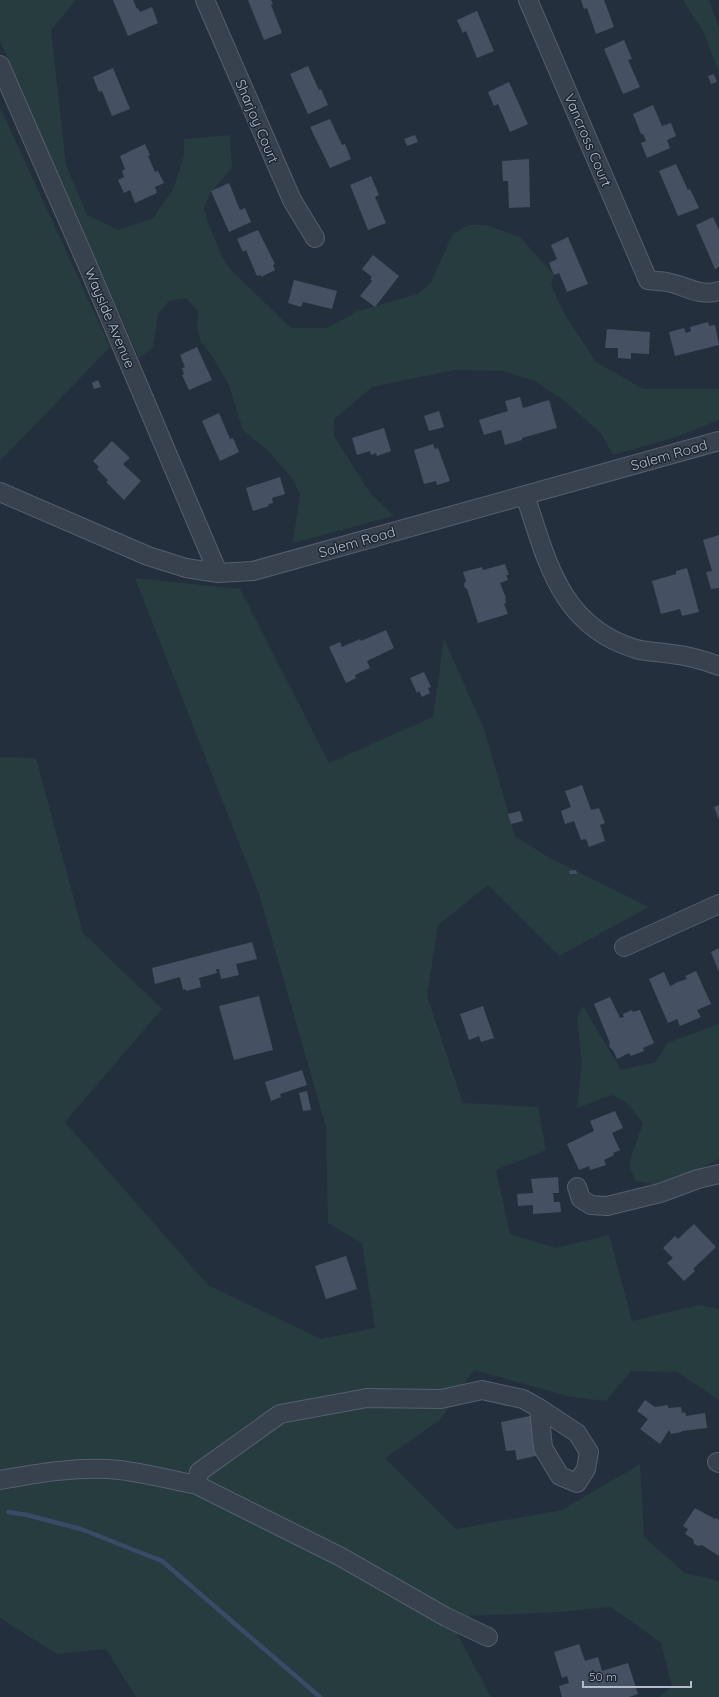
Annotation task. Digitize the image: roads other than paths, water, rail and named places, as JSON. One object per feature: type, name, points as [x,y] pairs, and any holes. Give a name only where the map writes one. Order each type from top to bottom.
[{"type":"street","name":"Sharjoy Court","points":[[205,0],[292,200],[315,238]]},
{"type":"street","name":"Vancross Court","points":[[528,0],[648,280],[668,282],[694,291],[709,294],[719,291]]},
{"type":"street","name":"Wayside Avenue","points":[[0,65],[87,264],[218,573]]},
{"type":"street","name":"Salem Road","points":[[0,492],[148,556],[186,568],[218,573],[253,571],[719,441]]},
{"type":"street","points":[[525,495],[554,578],[565,598],[590,625],[612,639],[635,648],[718,663]]},
{"type":"street","points":[[624,947],[719,904]]},
{"type":"street","points":[[578,1188],[581,1199],[591,1205],[607,1206],[660,1193],[698,1179],[719,1174]]},
{"type":"street","points":[[197,1485],[199,1472],[280,1414],[367,1398],[441,1398],[482,1390],[523,1399],[539,1408]]},
{"type":"street","points":[[0,1480],[32,1474],[89,1469],[120,1470],[197,1485],[341,1556],[446,1617],[488,1637]]},
{"type":"waterway","points":[[8,1512],[27,1515],[81,1529],[162,1561],[320,1697]]}]
